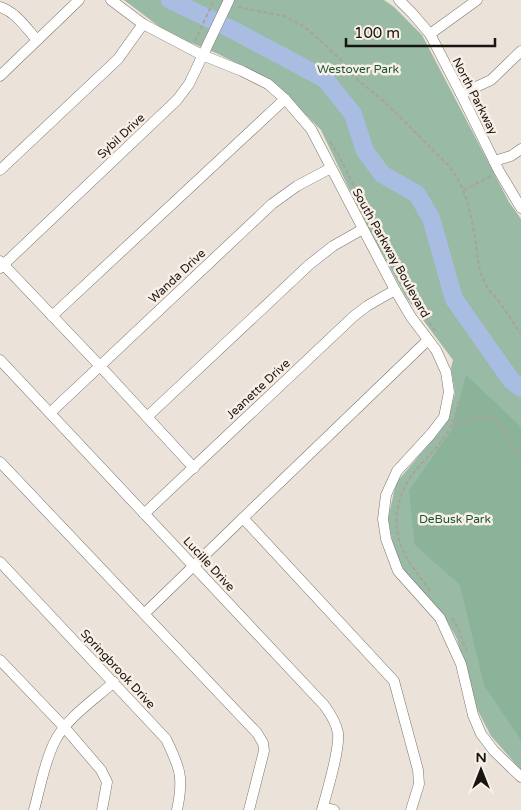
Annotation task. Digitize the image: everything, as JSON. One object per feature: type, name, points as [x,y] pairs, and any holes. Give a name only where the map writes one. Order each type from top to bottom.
[{"type":"street","points":[[0,76],[79,0]]},
{"type":"street","name":"South Parkway Boulevard","points":[[112,0],[143,24],[204,51],[268,84],[285,99],[312,129],[410,317],[433,339],[446,372],[449,392],[444,417],[398,471],[386,495],[383,520],[386,539],[398,571],[440,618],[461,664],[473,715],[481,734],[494,751],[521,777]]},
{"type":"street","name":"North Parkway","points":[[399,0],[430,34],[499,171],[521,208]]},
{"type":"street","points":[[430,34],[477,0]]},
{"type":"street","name":"Sybil Drive","points":[[1,264],[177,100],[189,84],[228,3]]},
{"type":"street","points":[[0,7],[16,15],[37,40]]},
{"type":"street","points":[[0,170],[118,59],[143,24]]},
{"type":"street","points":[[461,94],[491,80],[521,51]]},
{"type":"street","points":[[52,316],[285,99]]},
{"type":"street","points":[[494,161],[511,156],[521,149]]},
{"type":"street","name":"Wanda Drive","points":[[50,413],[272,204],[297,186],[331,168]]},
{"type":"street","points":[[147,417],[310,264],[333,246],[363,229]]},
{"type":"street","points":[[1,264],[100,366],[194,468]]},
{"type":"street","name":"Jeanette Drive","points":[[144,514],[354,316],[395,290]]},
{"type":"street","points":[[144,614],[433,339]]},
{"type":"street","name":"Lucille Drive","points":[[0,360],[324,704],[334,718],[338,734],[334,763],[322,809]]},
{"type":"street","points":[[0,462],[257,734],[263,743],[264,751],[249,810]]},
{"type":"street","points":[[243,518],[394,681],[418,770],[419,784],[411,810]]},
{"type":"street","name":"Springbrook Drive","points":[[2,568],[114,682],[166,739],[179,767],[181,792],[176,810]]},
{"type":"street","points":[[2,667],[65,728],[101,770],[106,782],[102,810]]},
{"type":"street","points":[[34,810],[47,761],[55,741],[65,728],[114,682]]},
{"type":"street","points":[[322,809],[334,810]]},
{"type":"path","points":[[196,39],[214,0]]},
{"type":"path","points":[[228,3],[244,9],[266,11],[284,16],[311,32],[340,59],[358,80],[387,104],[449,166],[464,190],[480,272],[488,289],[498,300],[521,334]]},
{"type":"path","points":[[337,152],[374,225]]},
{"type":"path","points":[[464,190],[499,171]]},
{"type":"path","points":[[396,268],[409,293]]},
{"type":"path","points":[[413,299],[434,329],[433,339]]},
{"type":"path","points":[[430,591],[411,565],[402,547],[397,532],[398,504],[403,488],[410,476],[436,448],[452,426],[456,417],[458,397]]},
{"type":"path","points":[[452,426],[460,422],[491,416],[500,424],[507,444],[521,453]]},
{"type":"path","points":[[450,616],[462,636],[469,660]]},
{"type":"green space","name":"Westover Park","points":[[124,0],[384,0],[394,7],[422,35],[509,202],[521,219],[521,770],[491,736],[476,707],[457,639],[447,621],[404,570],[394,550],[388,519],[396,483],[439,432],[450,412],[455,393],[451,368],[453,360],[406,297],[362,216],[321,130],[271,80],[216,53],[169,34]]},
{"type":"green space","name":"DeBusk Park","points":[[466,375],[521,427],[521,740],[484,685],[460,585],[415,545],[409,491],[452,429]]},
{"type":"waterway","points":[[170,0],[235,31],[325,79],[353,114],[365,151],[382,174],[417,194],[431,218],[454,299],[511,380],[521,388]]}]
